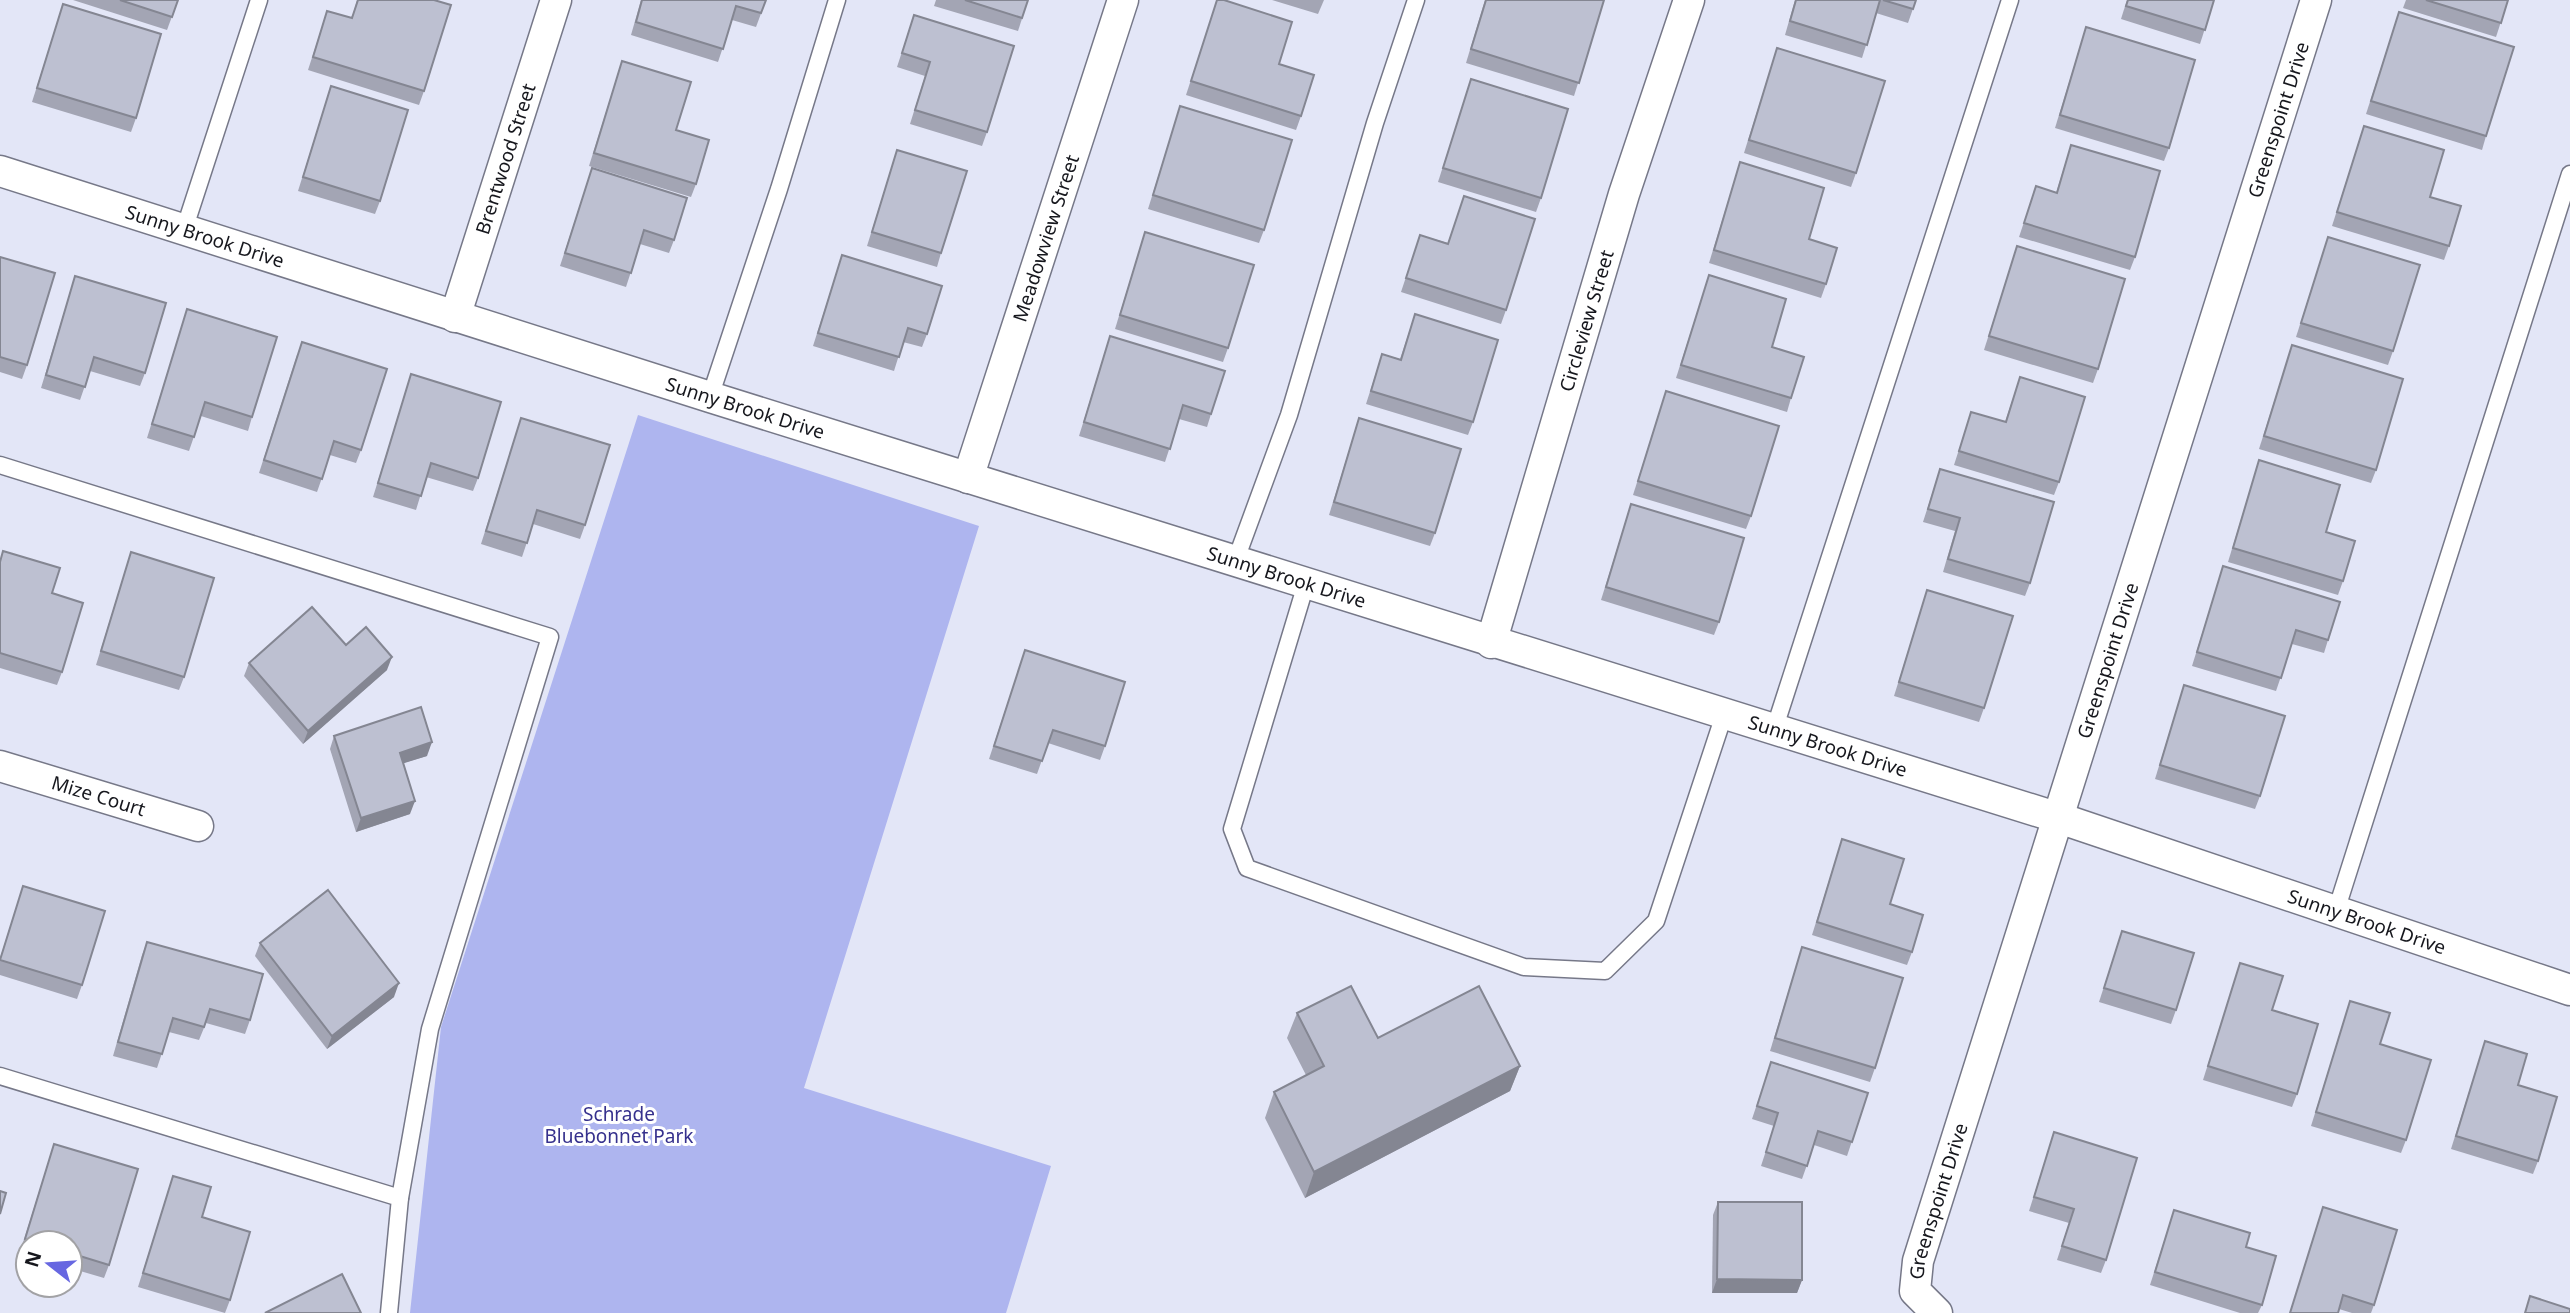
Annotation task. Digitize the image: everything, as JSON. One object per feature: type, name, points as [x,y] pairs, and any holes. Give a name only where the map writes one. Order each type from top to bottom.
[{"type":"street","name":"Brentwood Street","points":[[455,317],[556,0]]},
{"type":"street","name":"Meadowview Street","points":[[968,478],[1124,0]]},
{"type":"street","name":"Circleview Street","points":[[1491,643],[1624,194],[1689,0]]},
{"type":"street","name":"Greenspoint Drive","points":[[1937,1313],[1915,1291],[1918,1261],[2316,0]]},
{"type":"street","name":"Sunny Brook Drive","points":[[0,171],[1491,643],[2059,818],[2570,990]]},
{"type":"street","name":"Mize Court","points":[[0,766],[198,826]]},
{"type":"lane","points":[[184,230],[259,0]]},
{"type":"lane","points":[[710,397],[837,0]]},
{"type":"lane","points":[[1235,562],[1289,415],[1375,123],[1416,0]]},
{"type":"lane","points":[[1774,730],[2010,0]]},
{"type":"lane","points":[[2336,911],[2570,174]]},
{"type":"lane","points":[[0,465],[550,637],[430,1029],[400,1198],[389,1313]]},
{"type":"lane","points":[[1306,584],[1233,829],[1247,868],[1524,967],[1605,971],[1656,921],[1724,715]]},
{"type":"lane","points":[[0,1076],[400,1198]]},
{"type":"green space","name":"Schrade Bluebonnet Park","points":[[638,415],[979,526],[804,1088],[1051,1166],[1006,1313],[410,1313],[441,1027]]},
{"type":"building","points":[[120,0],[178,0],[172,17]]},
{"type":"building","points":[[358,0],[434,0],[451,5],[424,91],[313,57],[327,11],[352,18]]},
{"type":"building","points":[[642,0],[766,0],[761,13],[736,6],[723,49],[636,22]]},
{"type":"building","points":[[965,0],[1028,0],[1022,18]]},
{"type":"building","points":[[1217,0],[1292,22],[1279,64],[1314,75],[1301,116],[1191,81]]},
{"type":"building","points":[[1486,0],[1604,0],[1579,83],[1471,49]]},
{"type":"building","points":[[1796,0],[1880,0],[1867,45],[1790,21]]},
{"type":"building","points":[[1883,0],[1916,0],[1913,9]]},
{"type":"building","points":[[2128,0],[2214,0],[2205,30],[2126,6]]},
{"type":"building","points":[[2426,0],[2508,0],[2501,23]]},
{"type":"building","points":[[63,4],[161,34],[136,118],[37,88]]},
{"type":"building","points":[[2399,12],[2514,47],[2486,136],[2371,101]]},
{"type":"building","points":[[914,15],[1014,46],[987,132],[915,110],[930,62],[902,53]]},
{"type":"building","points":[[2086,27],[2195,60],[2169,148],[2060,115]]},
{"type":"building","points":[[1777,48],[1885,81],[1856,173],[1749,140]]},
{"type":"building","points":[[622,61],[691,82],[676,130],[709,140],[696,184],[594,153]]},
{"type":"building","points":[[1471,79],[1568,109],[1541,198],[1443,168]]},
{"type":"building","points":[[331,86],[408,110],[380,201],[303,177]]},
{"type":"building","points":[[1180,106],[1292,140],[1264,230],[1153,195]]},
{"type":"building","points":[[2364,126],[2444,150],[2430,197],[2461,206],[2449,246],[2337,212]]},
{"type":"building","points":[[2071,145],[2160,171],[2135,257],[2024,223],[2036,186],[2057,193]]},
{"type":"building","points":[[897,150],[967,171],[941,253],[872,232]]},
{"type":"building","points":[[1740,162],[1824,188],[1809,239],[1837,248],[1826,284],[1714,250]]},
{"type":"building","points":[[592,168],[687,198],[674,240],[644,230],[631,273],[565,253]]},
{"type":"building","points":[[1464,196],[1535,219],[1506,310],[1406,278],[1420,235],[1448,244]]},
{"type":"building","points":[[1145,232],[1254,265],[1228,348],[1120,315]]},
{"type":"building","points":[[2328,237],[2420,265],[2393,351],[2301,323]]},
{"type":"building","points":[[2017,246],[2125,279],[2098,369],[1989,336]]},
{"type":"building","points":[[842,255],[942,286],[927,334],[908,328],[899,357],[818,333]]},
{"type":"building","points":[[0,257],[55,273],[27,365],[0,357]]},
{"type":"building","points":[[1709,275],[1786,299],[1772,347],[1804,357],[1791,398],[1681,365]]},
{"type":"building","points":[[75,276],[166,303],[145,373],[94,357],[85,387],[46,375]]},
{"type":"building","points":[[187,309],[277,337],[252,417],[205,402],[194,437],[152,424]]},
{"type":"building","points":[[1415,314],[1498,340],[1473,422],[1371,391],[1382,354],[1401,360]]},
{"type":"building","points":[[1110,336],[1225,371],[1211,414],[1183,405],[1170,449],[1084,422]]},
{"type":"building","points":[[302,342],[387,369],[361,450],[334,441],[322,479],[264,460]]},
{"type":"building","points":[[2292,345],[2403,379],[2376,470],[2264,436]]},
{"type":"building","points":[[411,374],[501,402],[478,478],[431,463],[421,496],[378,483]]},
{"type":"building","points":[[2020,377],[2085,397],[2059,482],[1959,451],[1971,412],[2006,422]]},
{"type":"building","points":[[1666,391],[1779,426],[1751,516],[1638,481]]},
{"type":"building","points":[[521,418],[610,445],[585,525],[537,510],[527,543],[486,531]]},
{"type":"building","points":[[1359,418],[1461,449],[1435,533],[1334,502]]},
{"type":"building","points":[[2259,460],[2340,485],[2326,532],[2355,541],[2343,581],[2233,548]]},
{"type":"building","points":[[1940,469],[2054,502],[2030,583],[1948,559],[1960,518],[1928,509]]},
{"type":"building","points":[[1631,504],[1744,538],[1719,622],[1606,587]]},
{"type":"building","points":[[3,551],[60,568],[52,593],[83,603],[62,672],[0,653],[0,562]]},
{"type":"building","points":[[131,552],[214,578],[184,677],[101,651]]},
{"type":"building","points":[[2223,566],[2340,602],[2328,640],[2296,630],[2281,678],[2197,652]]},
{"type":"building","points":[[1927,590],[2013,616],[1984,708],[1899,682]]},
{"type":"building","points":[[312,607],[346,645],[366,627],[392,657],[308,731],[249,663]]},
{"type":"building","points":[[1025,650],[1125,682],[1105,746],[1053,730],[1042,761],[994,746]]},
{"type":"building","points":[[2184,685],[2285,716],[2260,796],[2160,765]]},
{"type":"building","points":[[421,707],[432,742],[400,753],[415,801],[361,818],[334,736]]},
{"type":"building","points":[[1842,839],[1904,859],[1890,904],[1923,915],[1912,952],[1817,922]]},
{"type":"building","points":[[23,886],[105,911],[82,985],[0,960]]},
{"type":"building","points":[[328,890],[399,983],[332,1036],[260,943]]},
{"type":"building","points":[[2122,931],[2194,953],[2176,1010],[2104,988]]},
{"type":"building","points":[[147,942],[263,974],[250,1020],[210,1009],[204,1027],[173,1018],[162,1054],[118,1042]]},
{"type":"building","points":[[1802,947],[1903,978],[1875,1068],[1775,1038]]},
{"type":"building","points":[[2240,963],[2283,976],[2272,1010],[2318,1024],[2297,1094],[2208,1066]]},
{"type":"building","points":[[1351,986],[1378,1038],[1479,986],[1520,1066],[1314,1172],[1274,1092],[1324,1066],[1297,1013]]},
{"type":"building","points":[[2350,1001],[2390,1013],[2380,1044],[2431,1060],[2406,1140],[2316,1112]]},
{"type":"building","points":[[2485,1041],[2527,1054],[2518,1085],[2557,1097],[2538,1161],[2456,1136]]},
{"type":"building","points":[[1771,1062],[1868,1093],[1852,1142],[1818,1131],[1807,1166],[1766,1152],[1778,1113],[1757,1106]]},
{"type":"building","points":[[2054,1132],[2137,1158],[2106,1260],[2062,1246],[2074,1209],[2034,1197]]},
{"type":"building","points":[[54,1144],[138,1169],[109,1265],[84,1257],[84,1229],[28,1229]]},
{"type":"building","points":[[173,1176],[211,1187],[202,1217],[250,1232],[230,1300],[143,1273]]},
{"type":"building","points":[[0,1191],[6,1193],[0,1214]]},
{"type":"building","points":[[1718,1202],[1802,1202],[1802,1280],[1717,1279]]},
{"type":"building","points":[[2323,1207],[2397,1230],[2374,1305],[2343,1295],[2338,1313],[2290,1313]]},
{"type":"building","points":[[2174,1210],[2250,1233],[2246,1247],[2276,1256],[2262,1305],[2155,1272]]},
{"type":"building","points":[[342,1274],[361,1313],[265,1313]]},
{"type":"building","points":[[2530,1296],[2570,1309],[2570,1313],[2525,1313]]}]
